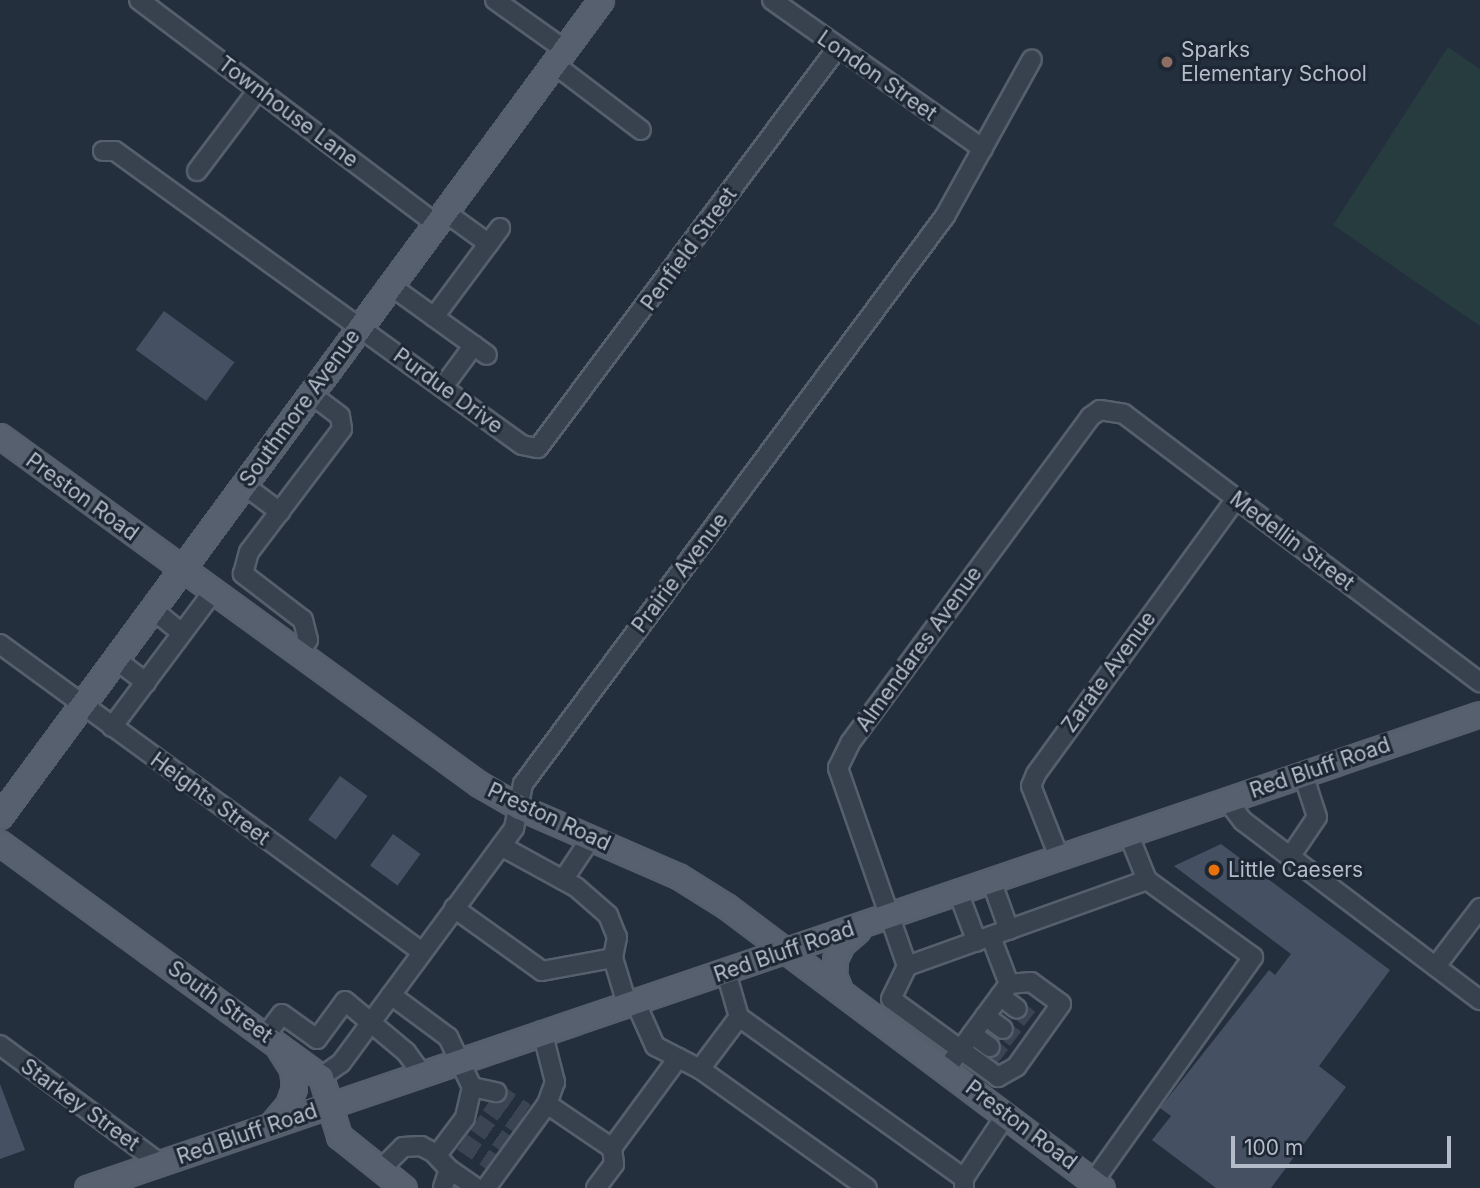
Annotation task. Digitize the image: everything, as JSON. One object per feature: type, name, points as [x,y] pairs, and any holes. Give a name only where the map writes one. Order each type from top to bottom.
[{"type":"main road","name":"Southmore Avenue","points":[[0,816],[601,0]]},
{"type":"main road","name":"Preston Road","points":[[0,436],[479,784],[519,807],[678,876],[947,1068],[1098,1185]]},
{"type":"main road","name":"Red Bluff Road","points":[[87,1188],[542,1031],[787,953],[991,880],[1480,714]]},
{"type":"main road","name":"South Street","points":[[0,843],[321,1077]]},
{"type":"main road","points":[[840,990],[834,975],[835,959],[842,944],[863,926]]},
{"type":"main road","points":[[271,1125],[288,1105],[294,1088],[292,1069],[278,1044]]},
{"type":"main road","points":[[321,1077],[339,1136],[404,1188]]},
{"type":"street","name":"Townhouse Lane","points":[[139,0],[258,90],[441,218],[489,244]]},
{"type":"street","points":[[495,0],[641,130]]},
{"type":"street","name":"London Street","points":[[772,0],[837,49],[983,149]]},
{"type":"street","name":"Penfield Street","points":[[538,448],[837,49]]},
{"type":"street","name":"Prairie Avenue","points":[[321,1077],[341,1063],[501,846],[514,828],[523,784],[945,216],[1032,59]]},
{"type":"street","points":[[197,171],[258,90]]},
{"type":"street","name":"Purdue Drive","points":[[103,151],[115,151],[523,446],[538,448]]},
{"type":"street","points":[[434,317],[500,228]]},
{"type":"street","points":[[391,286],[480,350],[443,387]]},
{"type":"street","points":[[297,654],[308,640],[303,620],[243,574],[249,552],[342,429],[340,416],[311,394]]},
{"type":"street","name":"Medellin Street","points":[[1100,410],[1124,414],[1480,682]]},
{"type":"street","name":"Almendares Avenue","points":[[907,966],[840,781],[840,758],[1090,417],[1100,410]]},
{"type":"street","points":[[244,485],[279,512]]},
{"type":"street","name":"Zarate Avenue","points":[[1059,857],[1031,786],[1036,774],[1236,499]]},
{"type":"street","points":[[112,727],[213,593]]},
{"type":"street","points":[[152,609],[182,633]]},
{"type":"street","name":"Heights Street","points":[[0,644],[422,952]]},
{"type":"street","points":[[115,659],[146,682]]},
{"type":"street","points":[[1290,857],[1317,817],[1303,774]]},
{"type":"street","points":[[1227,800],[1243,821],[1480,999]]},
{"type":"street","points":[[1098,1185],[1252,957],[1147,880],[1128,833]]},
{"type":"street","points":[[563,880],[591,838]]},
{"type":"street","points":[[501,846],[563,880],[608,915],[617,937],[613,958],[631,1003],[654,1046],[700,1069],[867,1188]]},
{"type":"street","points":[[991,880],[1009,930]]},
{"type":"street","points":[[880,1019],[907,966],[1147,880]]},
{"type":"street","points":[[958,892],[984,939],[1004,990],[1030,1019]]},
{"type":"street","points":[[454,908],[542,971],[613,958]]},
{"type":"street","points":[[1436,966],[1480,908]]},
{"type":"street","points":[[726,972],[739,1017],[964,1183],[1006,1115]]},
{"type":"street","points":[[891,999],[960,1049],[998,1077],[1003,1057],[1030,1019],[1061,1004],[1031,982],[1004,990],[960,1049],[947,1068]]},
{"type":"street","points":[[391,995],[448,1037],[482,1094],[471,1119],[443,1162],[443,1188]]},
{"type":"street","points":[[309,1034],[278,1044],[282,1014],[317,1039],[345,1001],[406,1052],[421,1073]]},
{"type":"street","points":[[985,1016],[1016,1039]]},
{"type":"street","points":[[700,1069],[739,1017]]},
{"type":"street","points":[[486,1188],[496,1165],[527,1122],[548,1104],[555,1082],[542,1031]]},
{"type":"street","points":[[972,1034],[1003,1057]]},
{"type":"street","name":"Starkey Street","points":[[0,1045],[161,1164]]},
{"type":"street","points":[[596,1188],[614,1164],[612,1148],[678,1058]]},
{"type":"street","points":[[548,1104],[612,1148]]},
{"type":"street","points":[[381,1169],[403,1147],[421,1146],[476,1188]]},
{"type":"green space","points":[[1448,47],[1480,69],[1480,326],[1333,225]]},
{"type":"building","points":[[164,311],[234,362],[206,401],[136,350]]},
{"type":"building","points":[[340,776],[368,796],[336,840],[308,820]]},
{"type":"building","points":[[393,834],[421,854],[398,886],[370,866]]},
{"type":"building","points":[[1221,844],[1390,970],[1319,1066],[1346,1087],[1271,1188],[1216,1188],[1152,1140],[1171,1116],[1160,1108],[1269,970],[1275,975],[1291,954],[1174,866]]},
{"type":"building","points":[[0,1084],[25,1150],[0,1159]]},
{"type":"tunnel","points":[[1017,1009],[1030,1019]]},
{"type":"tunnel","points":[[1003,1029],[1016,1039]]},
{"type":"tunnel","points":[[990,1047],[1003,1057]]},
{"type":"tunnel","points":[[496,1092],[526,1112]]},
{"type":"tunnel","points":[[488,1103],[518,1124]]},
{"type":"tunnel","points":[[475,1122],[505,1143]]},
{"type":"tunnel","points":[[462,1142],[492,1162]]},
{"type":"place","name":"Sparks Elementary School","points":[[1167,62]]},
{"type":"place","name":"Little Caesers","points":[[1214,870]]}]
